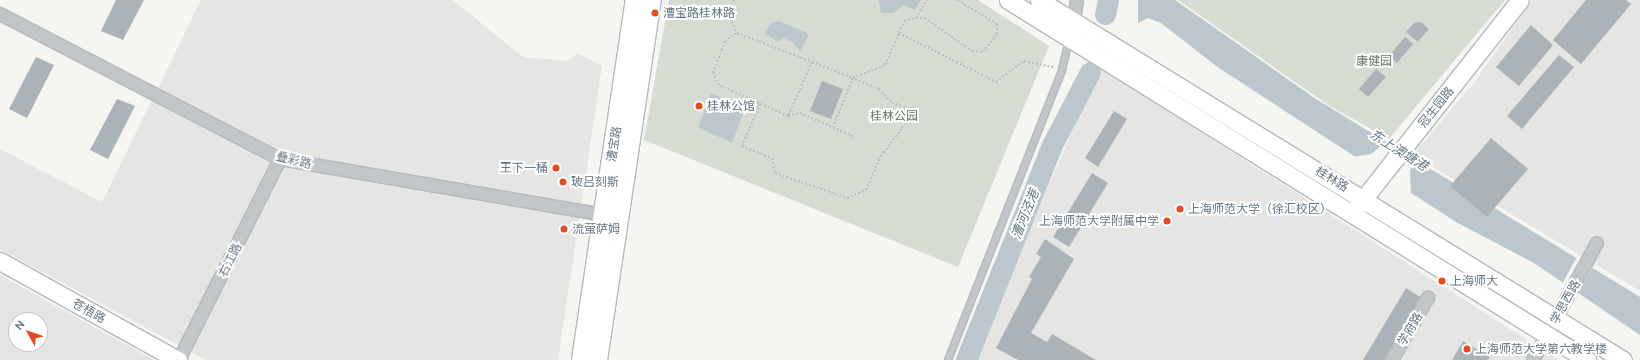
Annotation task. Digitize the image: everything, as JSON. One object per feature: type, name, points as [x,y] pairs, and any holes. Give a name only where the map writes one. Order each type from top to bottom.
[{"type":"main road","name":"漕宝路","points":[[597,360],[610,217],[636,0]]},
{"type":"main road","name":"漕宝路","points":[[582,360],[650,0]]},
{"type":"main road","name":"桂林路","points":[[1008,0],[1073,29],[1364,198],[1623,360]]},
{"type":"main road","name":"桂林路","points":[[1039,0],[1073,29],[1352,213],[1587,360]]},
{"type":"main road","name":"冠生园路","points":[[1352,213],[1520,0]]},
{"type":"main road","name":"苍梧路","points":[[0,261],[179,360]]},
{"type":"street","points":[[1073,29],[1077,0]]},
{"type":"street","name":"叠彩路","points":[[0,14],[280,159],[610,217]]},
{"type":"street","name":"右江路","points":[[179,360],[280,159]]},
{"type":"street","name":"学思西路","points":[[1533,360],[1594,248]]},
{"type":"street","name":"学府路","points":[[1392,360],[1428,298]]},
{"type":"lane","points":[[948,360],[1062,70],[1073,29]]},
{"type":"path","points":[[734,0],[726,11],[737,33],[879,89],[891,102],[909,109],[902,128],[881,156],[866,190],[847,198],[775,173],[772,158],[742,146],[760,104]]},
{"type":"path","points":[[916,18],[927,0]]},
{"type":"path","points":[[833,127],[853,78],[885,65],[904,20],[926,18],[972,51],[983,52],[996,34],[996,24],[957,0]]},
{"type":"path","points":[[737,33],[725,41],[713,73],[719,85],[788,116],[800,113],[855,137]]},
{"type":"path","points":[[899,33],[996,82],[1024,61],[1062,70]]},
{"type":"path","points":[[788,116],[812,62]]},
{"type":"shaded area","points":[[201,0],[453,0],[523,57],[567,61],[578,53],[602,66],[558,360],[206,360],[0,249],[0,149],[102,202]]},
{"type":"shaded area","points":[[1532,0],[1640,0],[1640,291],[1413,155],[1476,80]]},
{"type":"shaded area","name":"上海师范大学（徐汇校区）","points":[[1100,68],[1559,360],[972,360]]},
{"type":"shaded area","points":[[0,275],[154,360],[0,360]]},
{"type":"green space","name":"桂林公园","points":[[669,0],[978,0],[1049,46],[958,267],[644,140]]},
{"type":"green space","name":"康健园","points":[[1178,0],[1505,0],[1389,139],[1328,105]]},
{"type":"water","points":[[879,0],[921,0],[915,10],[904,5],[893,13],[881,13]]},
{"type":"water","name":"东上澳塘港","points":[[1138,0],[1175,0],[1316,99],[1640,297],[1640,335],[1534,263],[1456,222],[1314,130],[1216,66],[1161,23],[1148,18],[1138,23]]},
{"type":"water","points":[[779,21],[809,34],[800,51],[793,43],[783,38],[779,42],[764,34],[771,23]]},
{"type":"water","points":[[711,93],[745,109],[732,143],[698,127]]},
{"type":"pier","points":[[1388,140],[1417,160],[1410,170],[1411,194],[1353,157],[1371,154]]},
{"type":"pier","points":[[1578,255],[1594,265],[1578,293],[1562,284]]},
{"type":"building","points":[[116,0],[144,0],[123,40],[101,31]]},
{"type":"building","points":[[1586,0],[1626,0],[1631,4],[1581,64],[1553,40]]},
{"type":"building","points":[[1421,22],[1429,29],[1418,42],[1406,32],[1414,23]]},
{"type":"building","points":[[1531,25],[1553,45],[1519,86],[1496,67]]},
{"type":"building","points":[[1405,37],[1413,44],[1397,63],[1389,56]]},
{"type":"building","points":[[1559,55],[1574,67],[1522,129],[1507,116]]},
{"type":"building","points":[[36,57],[54,65],[27,118],[9,109]]},
{"type":"building","points":[[1376,69],[1386,77],[1368,97],[1359,89]]},
{"type":"building","points":[[822,81],[843,89],[831,119],[810,111]]},
{"type":"building","points":[[117,99],[135,106],[108,159],[90,150]]},
{"type":"building","points":[[1114,111],[1127,119],[1098,167],[1085,158]]},
{"type":"building","points":[[1491,138],[1528,169],[1487,217],[1450,186]]},
{"type":"building","points":[[1092,173],[1108,183],[1069,247],[1053,237]]},
{"type":"building","points":[[1045,239],[1074,259],[1031,333],[1047,342],[1052,334],[1096,360],[1018,360],[996,348],[1032,279],[1029,277],[1041,257],[1036,254]]},
{"type":"building","points":[[1406,288],[1425,300],[1389,360],[1363,360]]},
{"type":"building","name":"上海师范大学第六教学楼","points":[[1463,341],[1490,357],[1488,360],[1452,360]]},
{"type":"waterway","name":"漕河泾港","points":[[1105,14],[1108,0]]},
{"type":"waterway","name":"漕河泾港","points":[[966,360],[1052,145],[1090,72]]},
{"type":"place","name":"漕宝路桂林路","points":[[655,13]]},
{"type":"place","name":"桂林公馆","points":[[699,106]]},
{"type":"place","name":"王下一桶","points":[[556,168]]},
{"type":"place","name":"玻吕刻斯","points":[[563,182]]},
{"type":"place","name":"上海师范大学（徐汇校区）","points":[[1180,209]]},
{"type":"place","name":"上海师范大学附属中学","points":[[1167,221]]},
{"type":"place","name":"流萤萨姆","points":[[564,229]]},
{"type":"place","name":"上海师大","points":[[1442,281]]},
{"type":"place","name":"上海师范大学第六教学楼","points":[[1467,349]]}]
